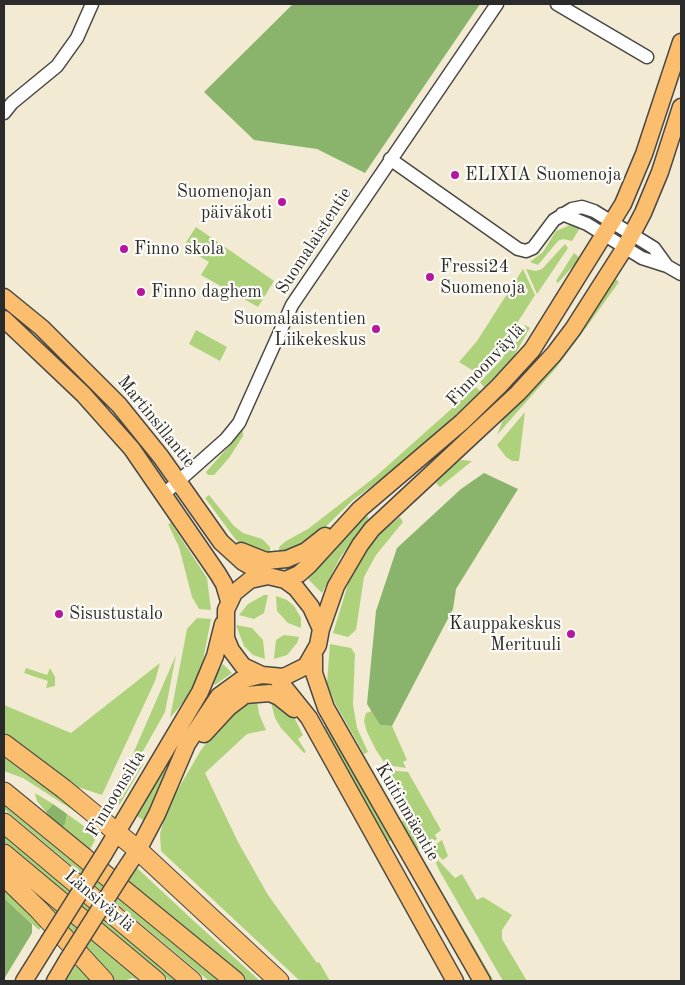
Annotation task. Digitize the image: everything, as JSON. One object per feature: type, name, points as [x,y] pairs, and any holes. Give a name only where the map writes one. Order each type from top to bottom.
[{"type":"highway","points":[[4,744],[138,850],[279,981]]},
{"type":"highway","points":[[4,792],[235,981]]},
{"type":"highway","name":"Länsiväylä","points":[[4,823],[192,981]]},
{"type":"highway","name":"Länsiväylä","points":[[4,854],[156,981]]},
{"type":"highway","points":[[4,876],[104,981]]},
{"type":"main road","name":"Finnoonväylä","points":[[285,580],[299,574],[308,566],[342,526],[468,416],[532,350],[609,229],[644,154],[677,73],[681,42]]},
{"type":"main road","points":[[55,981],[138,850],[187,744],[220,696],[241,680],[299,670],[314,656],[336,586],[360,545],[372,529],[536,376],[573,329],[624,249],[632,233],[660,172],[681,107]]},
{"type":"main road","name":"Martinsillantie","points":[[4,297],[42,328],[97,381],[137,427],[221,542],[243,562],[268,576]]},
{"type":"main road","name":"Martinsillantie","points":[[4,319],[98,410],[132,449],[221,579],[229,601]]},
{"type":"main road","points":[[221,542],[266,561],[278,561],[296,556],[342,526]]},
{"type":"main road","points":[[321,629],[304,596],[285,580],[268,576],[250,580],[234,593],[229,601],[225,620],[226,638],[237,660],[243,666],[269,676],[309,718],[314,731],[455,981]]},
{"type":"main road","name":"Finnoonsilta","points":[[24,981],[104,854],[200,692],[215,656],[225,620]]},
{"type":"main road","name":"Kuitinmäentie","points":[[314,656],[314,673],[326,708],[482,981]]},
{"type":"main road","points":[[187,744],[206,732],[238,700],[246,695],[261,692],[279,697],[314,731]]},
{"type":"street","points":[[4,113],[12,103],[57,66],[77,38],[92,4]]},
{"type":"street","name":"Suomalaistentie","points":[[164,494],[226,439],[240,423],[292,305],[497,4]]},
{"type":"street","points":[[556,4],[647,57]]},
{"type":"street","points":[[390,159],[518,249],[526,251],[533,248],[554,220],[562,214],[587,224],[632,233],[654,248],[667,266]]},
{"type":"street","points":[[609,229],[624,249],[642,258],[667,266],[681,274]]},
{"type":"green space","points":[[293,4],[480,4],[365,173],[317,149],[254,140],[204,92]]},
{"type":"green space","points":[[570,225],[580,228],[572,241],[563,239],[558,241],[538,265],[530,262],[543,252],[556,231]]},
{"type":"green space","points":[[196,227],[274,281],[258,307],[201,275],[209,262],[183,247]]},
{"type":"green space","points":[[565,244],[568,248],[537,294],[526,269],[536,271],[542,269]]},
{"type":"green space","points":[[574,253],[580,258],[558,283],[556,281]]},
{"type":"green space","points":[[523,269],[535,295],[507,339],[477,373],[459,362],[477,341]]},
{"type":"green space","points":[[613,277],[619,282],[588,325],[556,368],[497,435],[503,420],[542,378]]},
{"type":"green space","points":[[525,325],[530,328],[514,356],[482,391],[399,466],[353,500],[309,543],[280,556],[279,547],[286,541],[308,529],[375,477],[476,387],[480,391],[484,387],[480,382],[501,360]]},
{"type":"green space","points":[[196,330],[227,347],[220,361],[189,344]]},
{"type":"green space","points":[[525,412],[519,461],[512,461],[506,457],[497,445]]},
{"type":"green space","points":[[243,430],[243,436],[229,458],[214,475],[208,475],[206,472]]},
{"type":"green space","points":[[461,460],[472,461],[440,487],[436,483],[450,467]]},
{"type":"green space","points":[[484,473],[518,489],[456,589],[453,609],[392,726],[380,725],[367,704],[376,611],[397,548],[461,489]]},
{"type":"green space","points":[[209,495],[234,526],[243,533],[262,539],[270,547],[270,556],[245,548],[236,540],[205,498]]},
{"type":"green space","points":[[368,516],[369,521],[341,556],[322,593],[308,579],[309,577],[361,518]]},
{"type":"green space","points":[[400,517],[403,522],[376,555],[364,577],[356,630],[348,637],[333,633],[349,581],[364,553],[377,535]]},
{"type":"green space","points":[[171,523],[207,578],[211,610],[199,609],[192,597],[179,547],[168,524]]},
{"type":"green space","points":[[264,595],[268,595],[264,613],[254,619],[239,615],[248,604]]},
{"type":"green space","points":[[276,596],[287,600],[294,606],[301,618],[301,628],[288,623],[277,611]]},
{"type":"green space","points":[[197,618],[211,619],[201,671],[186,699],[170,718],[187,629]]},
{"type":"green space","points":[[236,625],[252,628],[263,640],[265,659],[253,655],[244,646]]},
{"type":"green space","points":[[284,635],[299,637],[297,643],[287,655],[274,659],[276,640]]},
{"type":"green space","points":[[330,644],[351,648],[355,654],[353,704],[357,728],[368,752],[364,754],[335,703],[327,683]]},
{"type":"green space","points":[[176,655],[165,712],[142,753],[132,765],[129,763]]},
{"type":"green space","points":[[160,663],[155,681],[102,795],[72,785],[4,737],[4,705],[71,733]]},
{"type":"green space","points":[[223,664],[232,673],[215,685],[216,675]]},
{"type":"green space","points":[[26,668],[47,675],[50,668],[55,677],[55,686],[46,688],[48,681],[24,673]]},
{"type":"green space","points":[[257,700],[259,714],[266,730],[247,734],[205,773],[238,842],[268,895],[317,963],[319,962],[330,981],[300,981],[161,851],[160,834],[167,808],[201,750],[219,726],[245,703]]},
{"type":"green space","points":[[271,702],[293,715],[303,735],[298,739],[306,752],[304,753],[281,728],[275,718]]},
{"type":"green space","points":[[372,711],[380,725],[392,726],[407,760],[403,762],[406,768],[386,765],[376,750],[364,721],[366,713]]},
{"type":"green space","points":[[327,725],[393,839],[386,843],[321,729]]},
{"type":"green space","points":[[4,753],[82,816],[23,778],[4,771]]},
{"type":"green space","points":[[144,763],[120,804],[108,809],[122,783]]},
{"type":"green space","points":[[163,768],[167,770],[145,821],[135,815]]},
{"type":"green space","points":[[388,770],[408,772],[441,830],[435,835],[437,839],[427,845],[424,842],[412,809]]},
{"type":"green space","points":[[35,793],[53,804],[46,812],[37,801]]},
{"type":"green space","points":[[4,799],[226,981],[209,981],[4,809]]},
{"type":"green space","points":[[53,804],[67,814],[65,824],[61,829],[46,812]]},
{"type":"green space","points":[[67,814],[95,834],[95,840],[88,853],[61,829],[65,824]]},
{"type":"green space","points":[[407,818],[419,849],[415,851],[402,821]]},
{"type":"green space","points":[[4,833],[181,981],[170,981],[4,842]]},
{"type":"green space","points":[[442,840],[448,856],[443,860],[431,848]]},
{"type":"green space","points":[[438,860],[455,878],[462,874],[477,900],[483,897],[512,915],[502,930],[502,939],[527,981],[503,981],[439,870],[436,863]]},
{"type":"green space","points":[[426,864],[494,981],[489,981],[422,866]]},
{"type":"green space","points":[[136,867],[260,981],[246,981],[126,884]]},
{"type":"green space","points":[[10,872],[141,981],[132,978],[124,981],[112,981]]},
{"type":"green space","points":[[4,884],[44,923],[39,930],[4,898]]},
{"type":"green space","points":[[4,898],[32,924],[32,933],[4,979]]},
{"type":"green space","points":[[78,961],[92,981],[66,981]]},
{"type":"place","name":"ELIXIA Suomenoja","points":[[455,175]]},
{"type":"place","name":"Suomenojan päiväkoti","points":[[282,202]]},
{"type":"place","name":"Finno skola","points":[[124,249]]},
{"type":"place","name":"Fressi24 Suomenoja","points":[[430,277]]},
{"type":"place","name":"Finno daghem","points":[[141,292]]},
{"type":"place","name":"Suomalaistentien Liikekeskus","points":[[376,329]]},
{"type":"place","name":"Sisustustalo","points":[[59,614]]},
{"type":"place","name":"Kauppakeskus Merituuli","points":[[571,634]]}]
